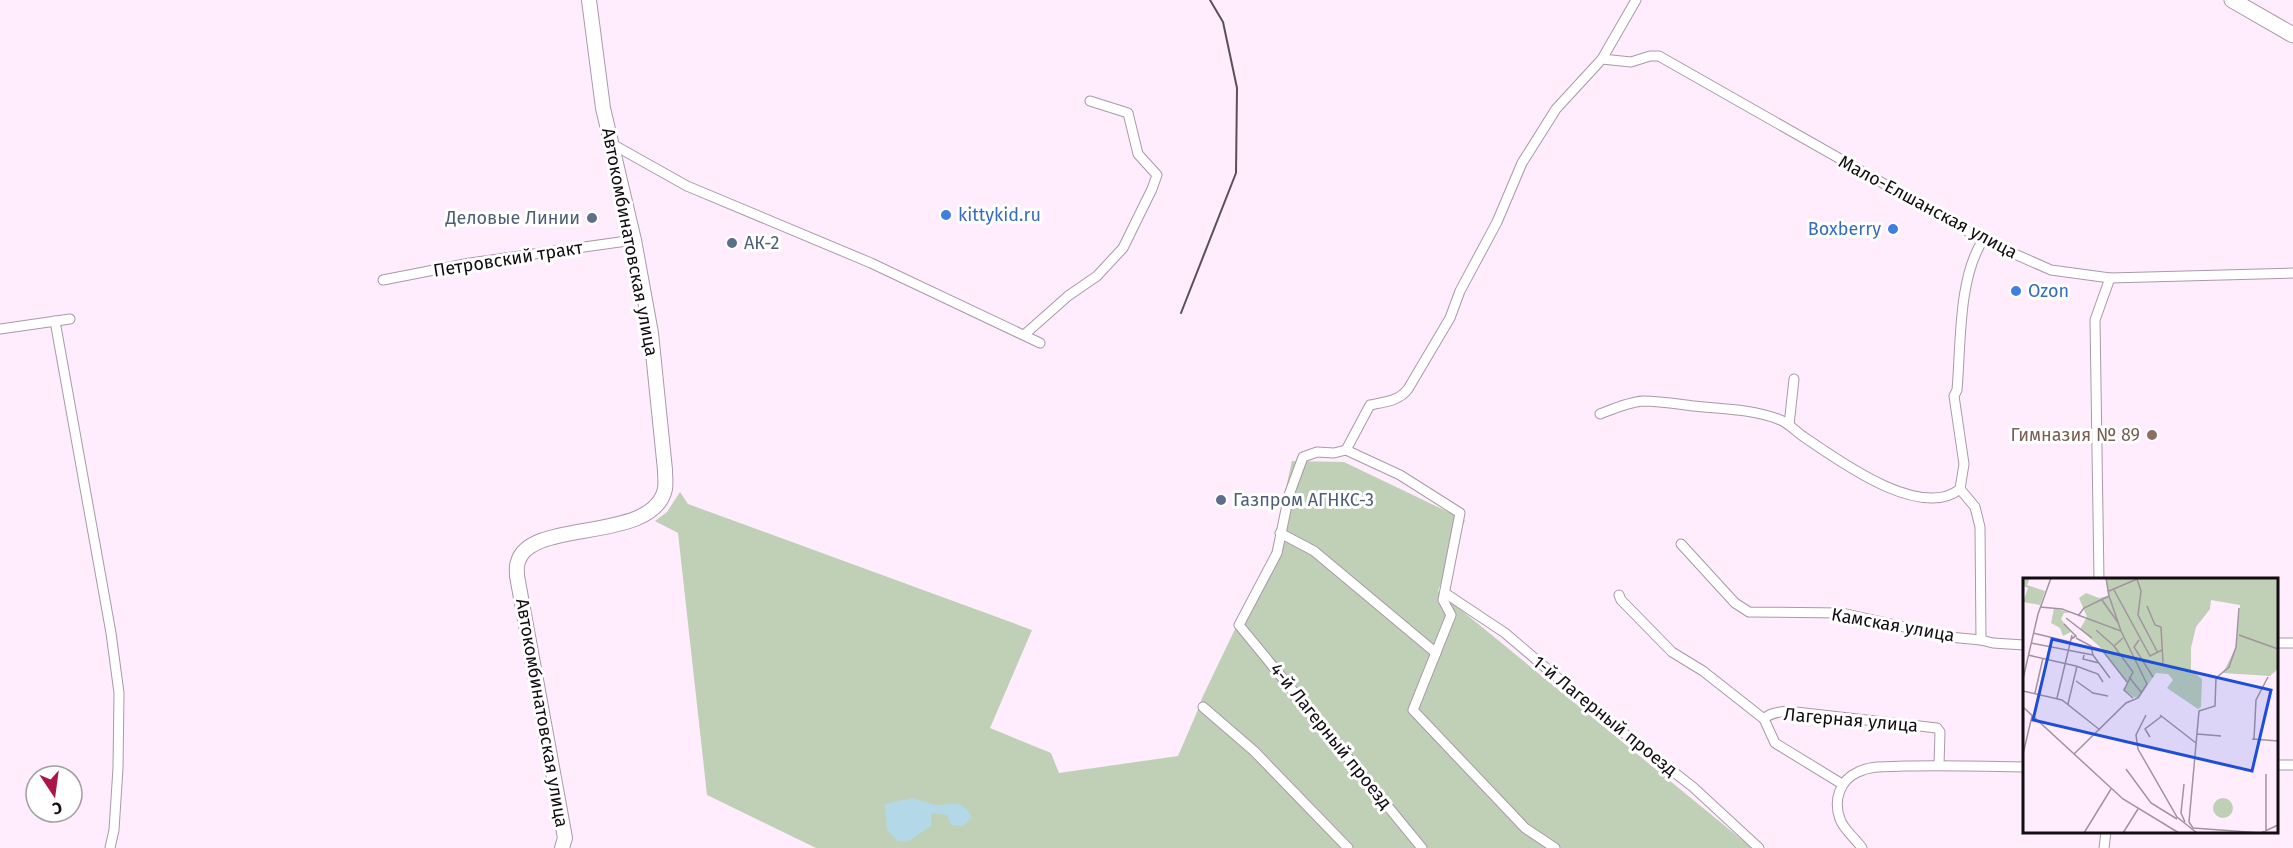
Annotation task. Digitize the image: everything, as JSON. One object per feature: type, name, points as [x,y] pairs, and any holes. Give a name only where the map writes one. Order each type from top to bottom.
[{"type":"main road","points":[[2232,0],[2293,35]]},
{"type":"street","name":"Автокомбинатовская улица","points":[[562,848],[565,838],[519,587],[518,560],[527,549],[544,540],[627,522],[642,516],[658,503],[665,490],[651,333],[634,240],[603,108],[589,0]]},
{"type":"street","points":[[1346,450],[1370,405],[1396,399],[1404,395],[1408,389],[1450,318],[1461,291],[1497,222],[1522,163],[1556,109],[1602,59],[1636,0]]},
{"type":"street","name":"Мало-Елшанская улица","points":[[1602,59],[1631,62],[1650,56],[1659,56],[1983,240],[2051,270],[2110,278],[2293,273]]},
{"type":"street","points":[[1024,335],[1068,296],[1097,276],[1123,248],[1157,175],[1138,153],[1128,113],[1090,101]]},
{"type":"street","points":[[612,144],[687,186],[872,263],[1040,342]]},
{"type":"street","name":"Петровский тракт","points":[[383,280],[470,263],[634,240]]},
{"type":"street","points":[[1600,414],[1641,401],[1755,412],[1789,425],[1856,471],[1893,490],[1920,497],[1938,498],[1956,493],[1960,489],[1964,464],[1954,396],[1957,390],[1967,278],[1975,253],[1983,240]]},
{"type":"street","points":[[2099,578],[2095,320],[2110,278]]},
{"type":"street","points":[[0,329],[70,319]]},
{"type":"street","points":[[55,321],[111,633],[119,693],[118,768],[114,830],[110,848]]},
{"type":"street","points":[[1789,425],[1794,378]]},
{"type":"street","points":[[1436,653],[1314,551],[1280,533],[1289,495],[1303,457],[1317,452],[1334,453],[1346,450],[1400,475],[1460,513],[1443,600],[1450,615],[1436,653],[1413,710],[1525,828],[1555,848]]},
{"type":"street","points":[[1960,489],[1975,507],[1980,527],[1981,640]]},
{"type":"street","name":"4-й Лагерный проезд","points":[[1280,533],[1276,552],[1239,625],[1422,848]]},
{"type":"street","name":"Камская улица","points":[[1681,544],[1735,603],[1749,612],[1842,613],[1949,637],[2023,645]]},
{"type":"street","name":"1-й Лагерный проезд","points":[[1444,593],[1505,633],[1607,720],[1693,787],[1759,848]]},
{"type":"street","name":"Лагерная улица","points":[[1619,595],[1628,608],[1672,652],[1703,671],[1764,719],[1775,742],[1842,784]]},
{"type":"street","points":[[1203,707],[1254,751],[1348,848]]},
{"type":"street","name":"Лагерная улица","points":[[1764,719],[1787,711],[1937,728],[1941,732],[1939,765]]},
{"type":"street","points":[[1862,848],[1840,820],[1838,809],[1839,791],[1842,784],[1857,772],[1870,768],[1939,765],[2023,767]]},
{"type":"street","points":[[2104,848],[2106,833]]},
{"type":"green space","points":[[1292,461],[1344,462],[1465,520],[1438,591],[1752,848],[816,848],[707,795],[678,533],[655,521],[667,512],[680,492],[688,504],[1032,630],[990,728],[1051,753],[1059,773],[1178,756],[1202,698],[1271,554]]},
{"type":"water","points":[[912,798],[936,805],[960,805],[972,817],[963,826],[951,825],[947,815],[931,813],[931,826],[907,842],[897,841],[887,829],[885,804]]},
{"type":"railway","points":[[1181,313],[1236,173],[1237,88],[1223,22],[1210,0]]},
{"type":"place","name":"kittykid.ru","points":[[946,215]]},
{"type":"place","name":"Деловые Линии","points":[[592,218]]},
{"type":"place","name":"Boxberry","points":[[1893,229]]},
{"type":"place","name":"АК-2","points":[[732,243]]},
{"type":"place","name":"Ozon","points":[[2016,291]]},
{"type":"place","name":"Гимназия № 89","points":[[2152,435]]},
{"type":"place","name":"Газпром АГНКС-3","points":[[1221,500]]}]
